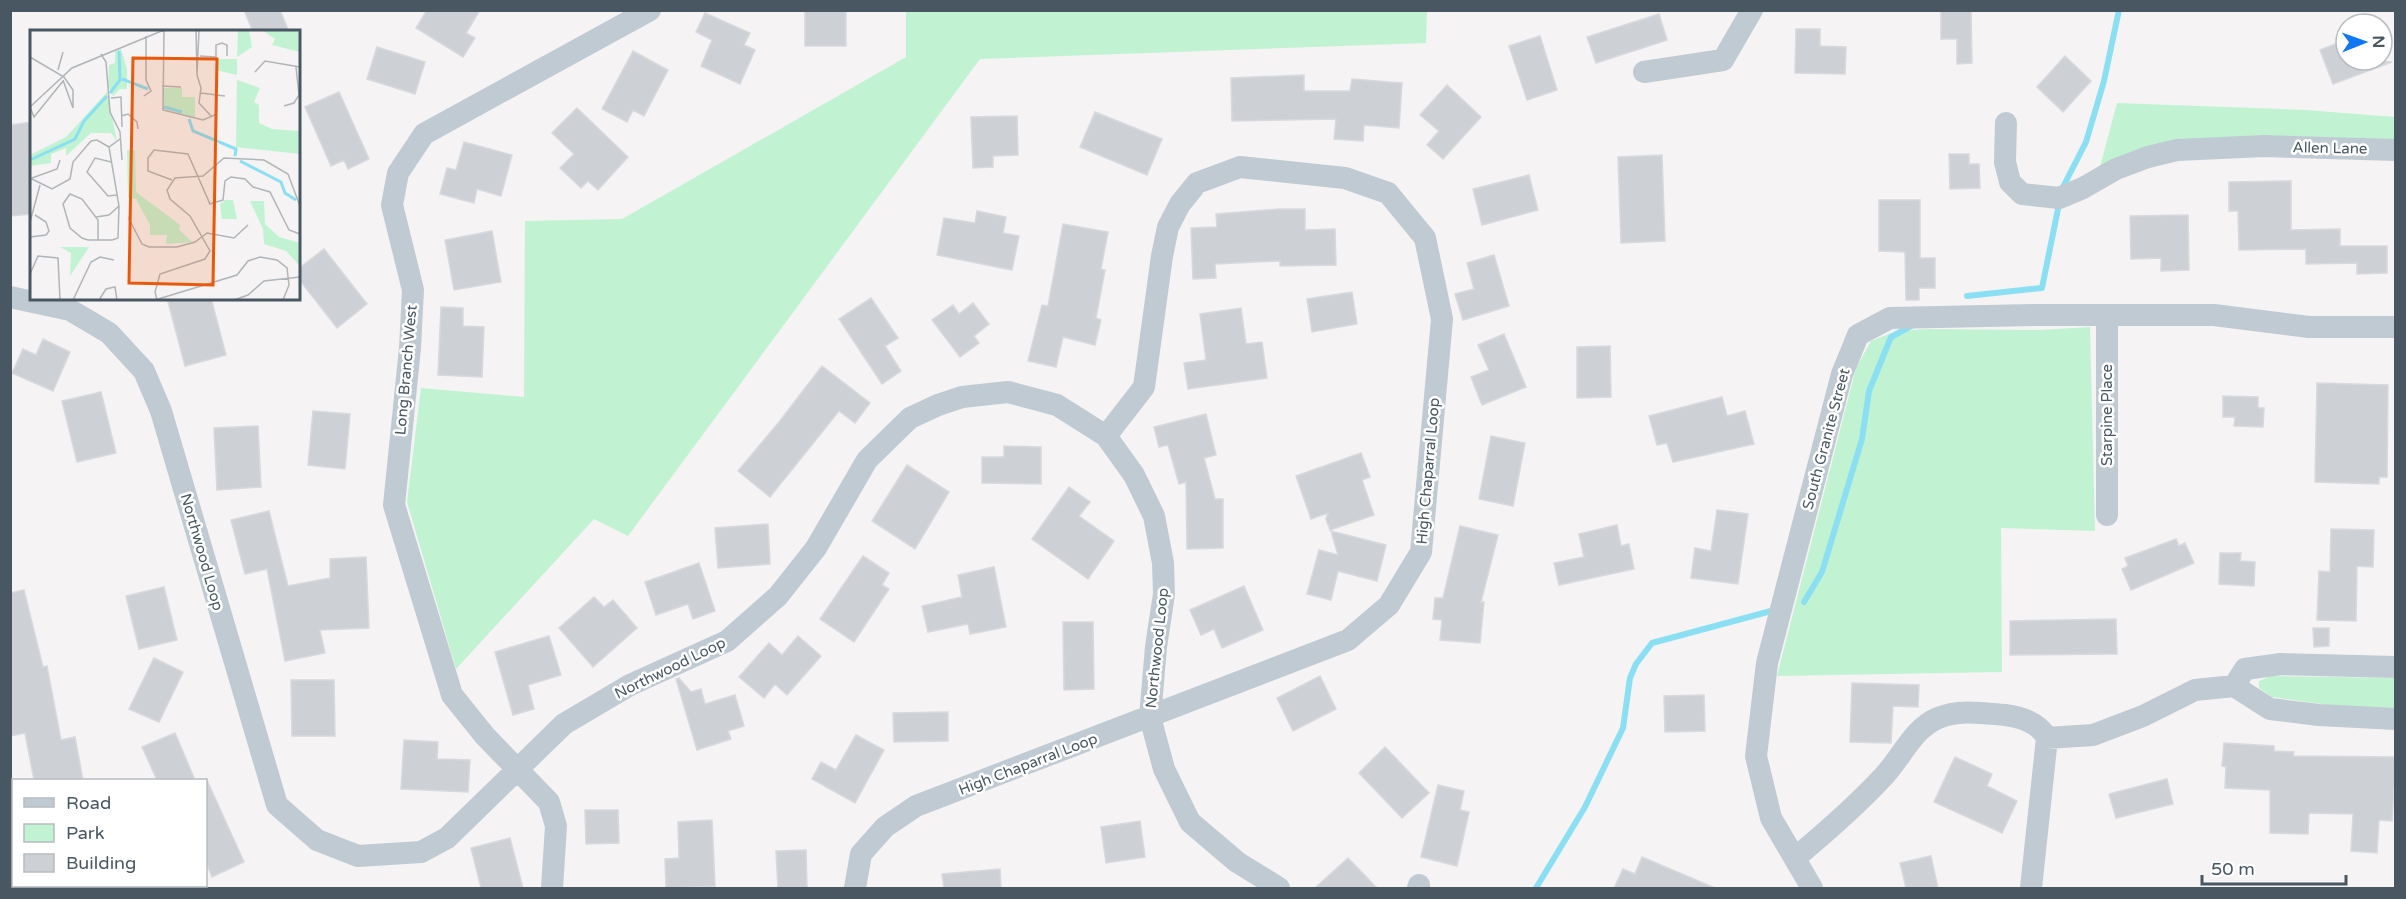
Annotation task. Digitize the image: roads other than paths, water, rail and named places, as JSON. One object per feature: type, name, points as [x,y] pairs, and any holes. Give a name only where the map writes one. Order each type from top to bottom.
[{"type":"street","name":"Long Branch West","points":[[552,888],[556,826],[549,802],[485,736],[452,695],[394,505],[410,348],[412,290],[392,205],[398,172],[424,134],[650,10]]},
{"type":"street","points":[[1644,72],[1723,60],[1752,10]]},
{"type":"street","name":"Allen Lane","points":[[2006,123],[2005,162],[2010,182],[2022,194],[2054,197],[2083,188],[2116,169],[2148,157],[2177,150],[2264,146],[2396,150]]},
{"type":"street","name":"High Chaparral Loop","points":[[855,888],[861,854],[885,827],[916,806],[1348,640],[1389,605],[1420,552],[1442,320],[1425,238],[1388,193],[1345,178],[1240,167],[1197,183],[1180,204],[1168,226],[1161,256],[1144,387],[1106,436]]},
{"type":"street","name":"Northwood Loop","points":[[10,297],[70,310],[110,333],[144,371],[161,411],[277,805],[317,840],[338,850],[358,855],[421,852],[447,838],[564,724],[630,685],[727,641],[778,596],[816,548],[867,460],[910,418],[962,397],[1008,392],[1057,405],[1106,436],[1134,475],[1154,516],[1163,563],[1164,594],[1156,647],[1150,717],[1164,769],[1190,822],[1237,862],[1279,888]]},
{"type":"street","name":"Starpine Place","points":[[2107,315],[2108,514]]},
{"type":"street","name":"South Granite Street","points":[[1812,888],[1771,818],[1756,756],[1767,663],[1842,374],[1858,335],[1890,318],[2214,315],[2309,327],[2396,327]]},
{"type":"street","points":[[2234,686],[2245,669],[2281,664],[2396,667]]},
{"type":"street","points":[[2047,738],[2093,735],[2143,716],[2195,690],[2234,686],[2270,709],[2319,715],[2396,719]]},
{"type":"street","points":[[1795,858],[1854,807],[1885,775],[1918,732],[1937,719],[1964,711],[2015,716],[2042,728],[2047,738],[2031,888]]},
{"type":"waterway","points":[[2061,191],[2086,142],[2104,81],[2119,10]]},
{"type":"waterway","points":[[1967,296],[2042,288],[2059,204]]},
{"type":"waterway","points":[[1804,602],[1822,572],[1862,439],[1869,391],[1891,337],[1913,325]]},
{"type":"waterway","points":[[1536,888],[1585,807],[1623,728],[1630,678],[1636,664],[1652,643],[1771,611]]}]
